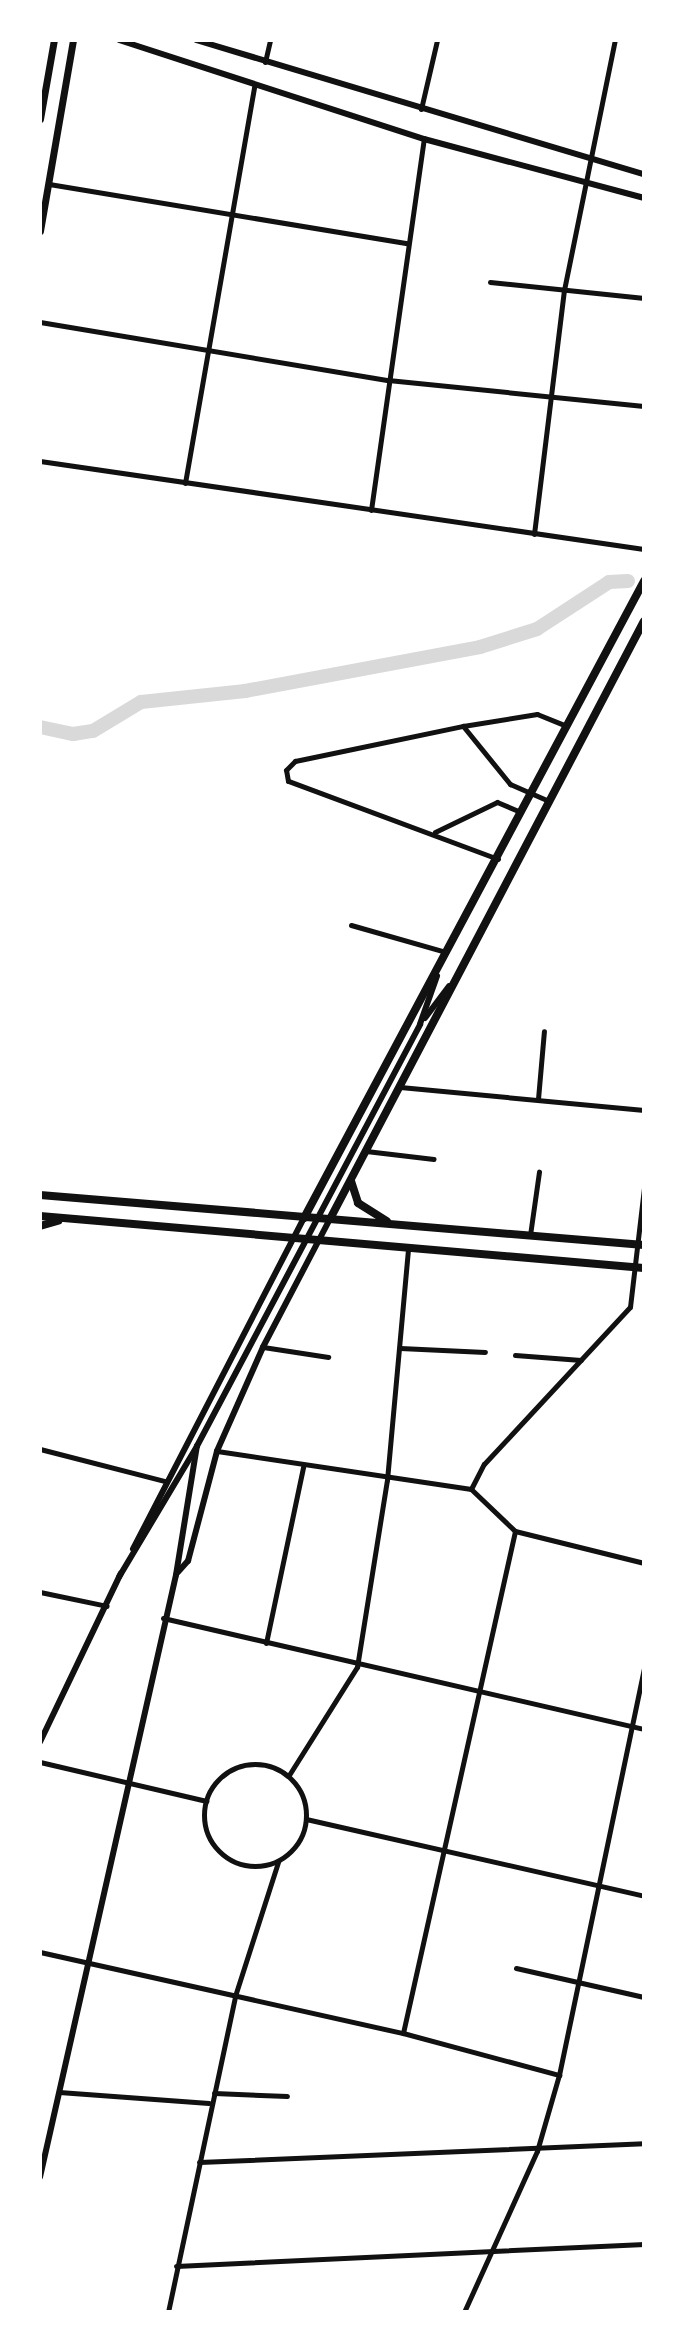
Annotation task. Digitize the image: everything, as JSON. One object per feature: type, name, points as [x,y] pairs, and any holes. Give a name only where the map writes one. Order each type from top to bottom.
[{"type":"main road","points":[[40,119],[54,40]]},
{"type":"main road","points":[[40,231],[73,40]]},
{"type":"main road","points":[[304,1218],[644,581]]},
{"type":"main road","points":[[330,1219],[644,621]]},
{"type":"main road","points":[[351,1179],[367,1212],[395,1225]]},
{"type":"main road","points":[[40,1195],[642,1245]]},
{"type":"main road","points":[[40,1216],[640,1267]]},
{"type":"main road","points":[[40,1226],[66,1219]]},
{"type":"street","points":[[119,40],[424,139],[644,198]]},
{"type":"street","points":[[196,40],[587,160],[644,174]]},
{"type":"street","points":[[265,63],[270,40]]},
{"type":"street","points":[[421,110],[437,40]]},
{"type":"street","points":[[534,534],[548,396],[564,290],[587,160],[615,40]]},
{"type":"street","points":[[185,483],[254,86]]},
{"type":"street","points":[[371,510],[424,139]]},
{"type":"street","points":[[49,184],[407,243]]},
{"type":"street","points":[[490,282],[644,298]]},
{"type":"street","points":[[40,322],[388,380],[644,406]]},
{"type":"street","points":[[40,461],[644,549]]},
{"type":"street","points":[[498,859],[433,832],[288,781],[286,770],[295,761],[537,714],[567,727]]},
{"type":"street","points":[[463,726],[510,784],[549,801]]},
{"type":"street","points":[[433,832],[497,802],[521,812]]},
{"type":"street","points":[[351,925],[447,952]]},
{"type":"street","points":[[119,1577],[197,1446],[420,1024],[440,967]]},
{"type":"street","points":[[420,1024],[457,976]]},
{"type":"street","points":[[538,1099],[544,1031]]},
{"type":"street","points":[[399,1087],[644,1110]]},
{"type":"street","points":[[365,1151],[434,1159]]},
{"type":"street","points":[[530,1235],[539,1172]]},
{"type":"street","points":[[471,1489],[484,1464],[630,1307],[640,1267],[644,1188]]},
{"type":"street","points":[[40,1742],[108,1606],[165,1481],[291,1237],[304,1218]]},
{"type":"street","points":[[176,1575],[188,1561],[217,1451],[263,1347],[330,1219]]},
{"type":"street","points":[[289,1775],[357,1667],[387,1480],[408,1248]]},
{"type":"street","points":[[263,1347],[328,1357]]},
{"type":"street","points":[[400,1348],[485,1352]]},
{"type":"street","points":[[515,1355],[581,1360]]},
{"type":"street","points":[[40,2177],[163,1618],[176,1575],[194,1482],[197,1446]]},
{"type":"street","points":[[40,1449],[165,1481]]},
{"type":"street","points":[[217,1451],[387,1480],[471,1489],[515,1531],[644,1563]]},
{"type":"street","points":[[266,1643],[303,1467]]},
{"type":"street","points":[[403,2033],[515,1531]]},
{"type":"street","points":[[40,1592],[108,1606]]},
{"type":"street","points":[[163,1618],[357,1667],[644,1729]]},
{"type":"street","points":[[464,2312],[537,2151],[559,2075],[595,1885],[644,1668]]},
{"type":"street","points":[[40,1762],[206,1801]]},
{"type":"street","points":[[168,2312],[209,2103],[214,2093],[235,1996],[278,1862],[297,1844],[306,1819],[302,1795],[289,1775],[257,1764],[240,1766],[225,1774],[206,1801],[207,1830],[223,1855],[241,1865],[278,1862]]},
{"type":"street","points":[[306,1819],[644,1896]]},
{"type":"street","points":[[40,1952],[87,1960],[403,2033],[559,2075]]},
{"type":"street","points":[[516,1968],[644,1997]]},
{"type":"street","points":[[59,2092],[209,2103]]},
{"type":"street","points":[[214,2093],[287,2096]]},
{"type":"street","points":[[199,2162],[537,2151],[644,2143]]},
{"type":"street","points":[[176,2266],[644,2244]]},
{"type":"waterway","points":[[40,727],[73,734],[93,731],[141,702],[245,691],[480,647],[537,629],[609,582],[628,581]]}]
